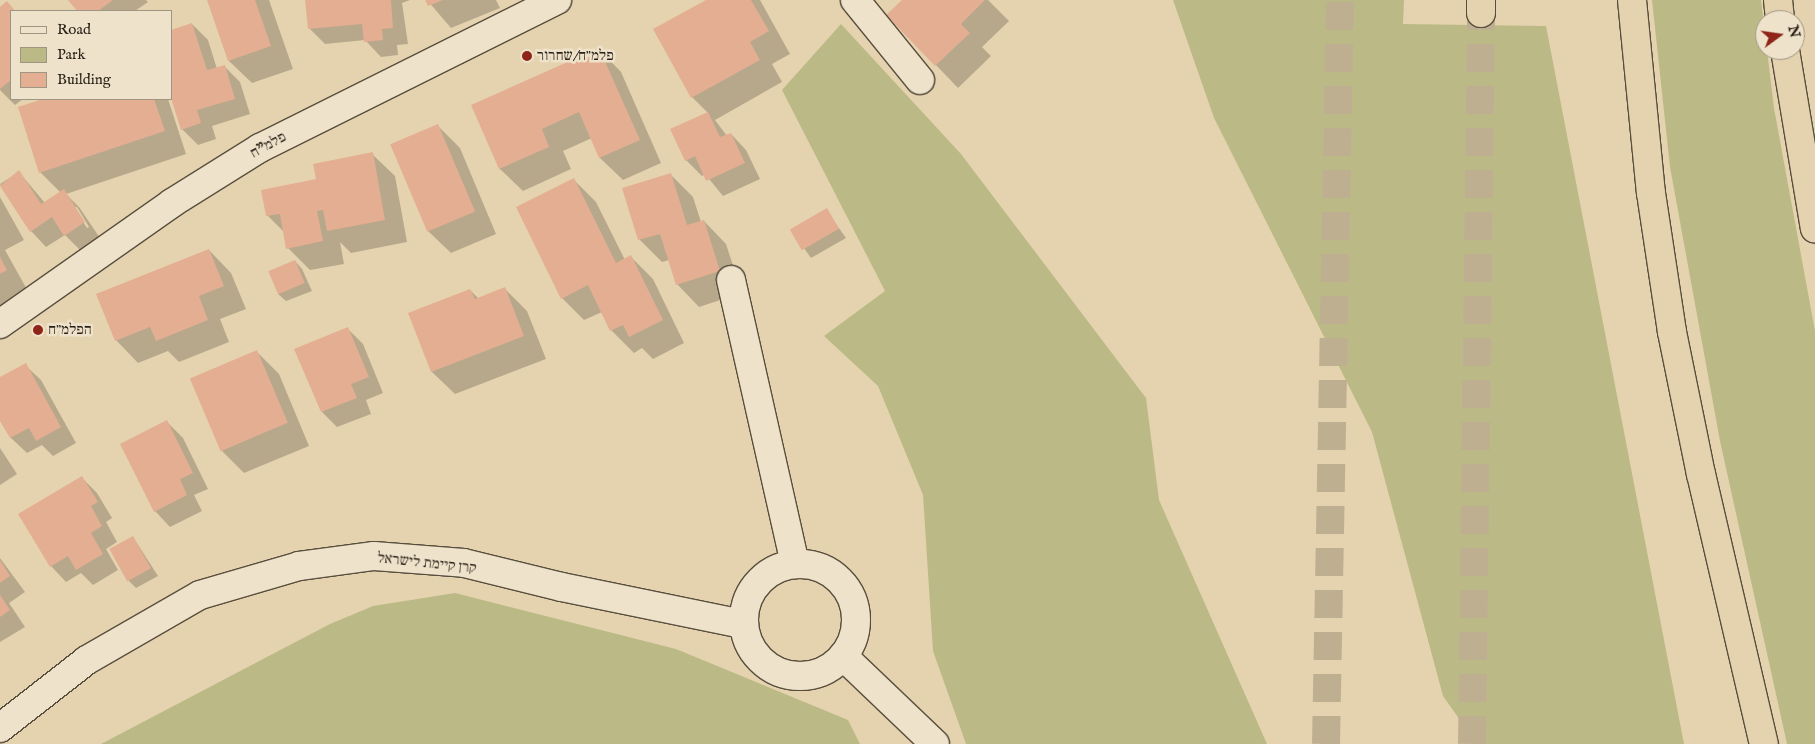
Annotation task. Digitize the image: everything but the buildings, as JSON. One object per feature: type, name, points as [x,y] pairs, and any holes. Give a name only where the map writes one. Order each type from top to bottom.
[{"type":"highway","points":[[1632,0],[1650,184],[1672,332],[1703,484],[1764,744]]},
{"type":"highway","points":[[1787,60],[1815,230]]},
{"type":"street","name":"פלמ\"ח","points":[[0,324],[172,203],[260,148],[557,0]]},
{"type":"street","points":[[855,0],[920,80]]},
{"type":"street","points":[[731,280],[795,564]]},
{"type":"street","name":"קרן קיימת לישראל","points":[[0,728],[88,660],[200,596],[299,566],[374,556],[464,563],[562,587],[744,624]]},
{"type":"street","points":[[795,564],[812,565],[829,572],[844,584],[853,602],[856,621],[853,640],[843,656],[828,669],[810,676],[791,676],[773,670],[758,657],[747,641],[744,624],[745,606],[752,590],[764,577],[779,568],[795,564]]},
{"type":"street","points":[[843,656],[935,744]]},
{"type":"green space","points":[[1173,0],[1404,0],[1403,24],[1546,26],[1684,744],[1477,744],[1443,696],[1372,432],[1214,118]]},
{"type":"green space","points":[[1652,0],[1761,0],[1762,10],[1755,10],[1755,60],[1768,60],[1774,108],[1815,331],[1815,744],[1787,744],[1720,441],[1670,167]]},
{"type":"green space","points":[[841,24],[961,154],[1146,398],[1159,500],[1267,744],[966,744],[933,651],[923,495],[878,386],[824,336],[885,291],[782,90]]},
{"type":"green space","points":[[455,593],[676,649],[848,720],[860,744],[101,744],[330,624],[373,606]]},
{"type":"tunnel","points":[[1326,744],[1340,0]]},
{"type":"tunnel","points":[[1472,744],[1481,13]]},
{"type":"place","name":"פלמ״ח/שחרור","points":[[527,56]]},
{"type":"place","name":"הפלמ״ח","points":[[38,330]]}]
